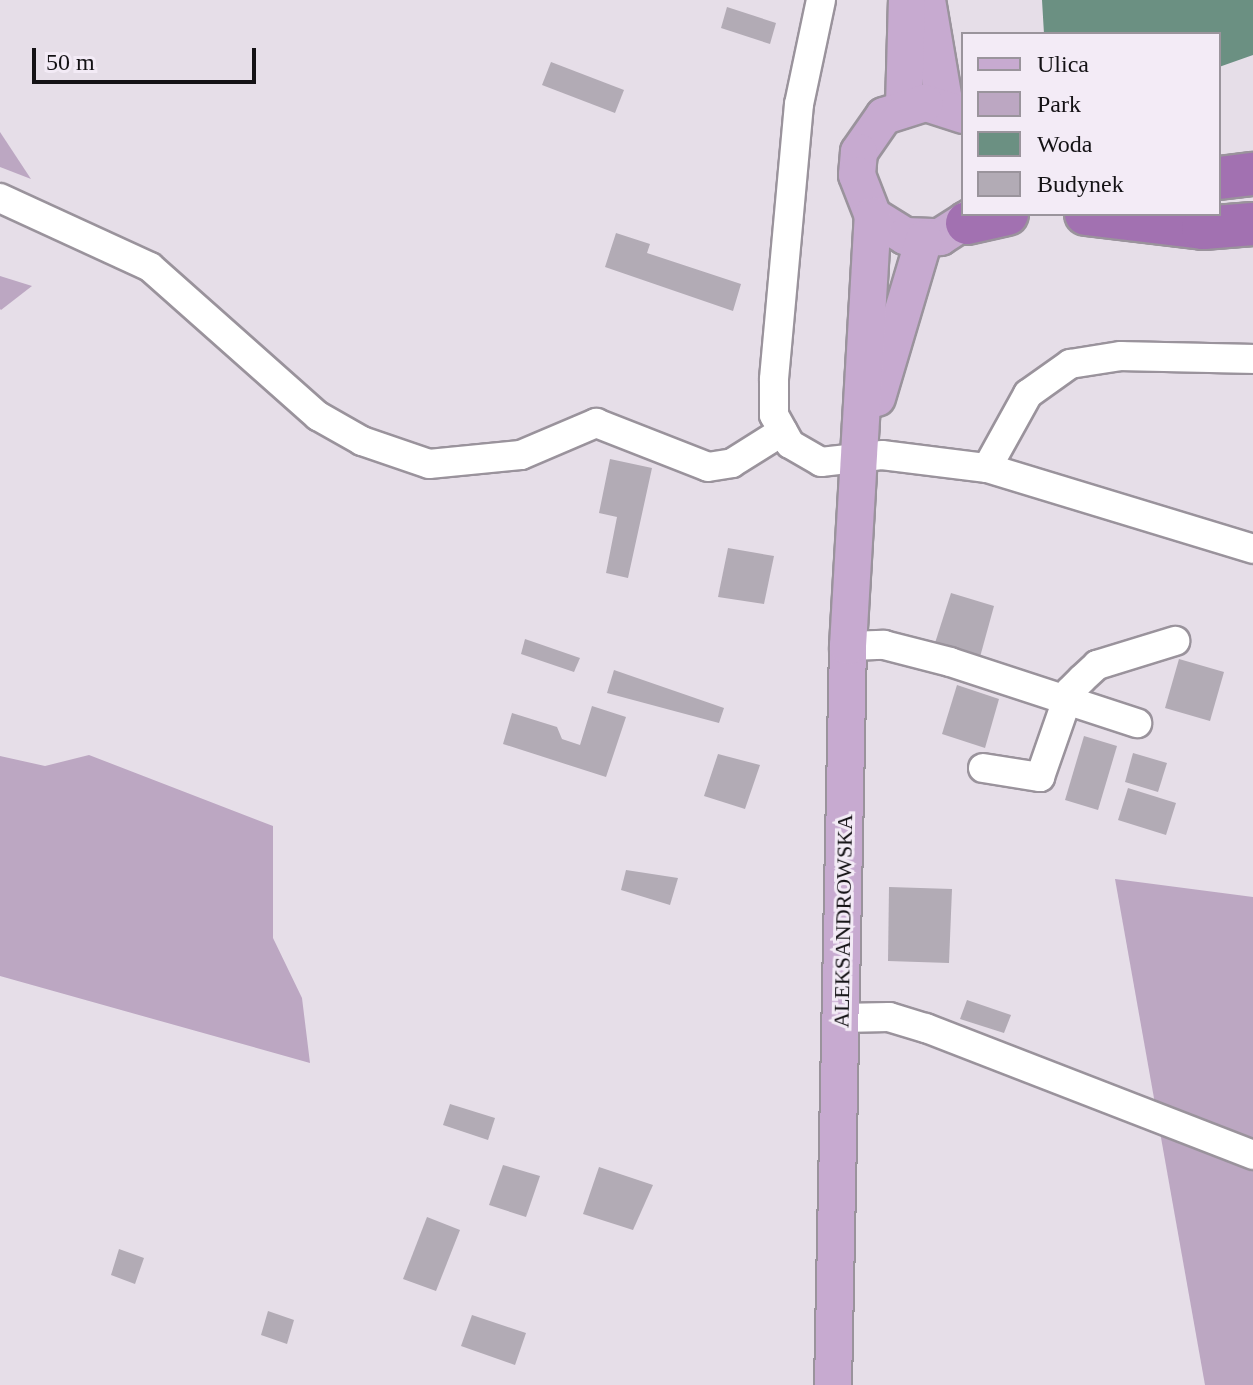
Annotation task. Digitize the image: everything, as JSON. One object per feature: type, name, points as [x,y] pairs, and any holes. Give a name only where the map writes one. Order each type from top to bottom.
[{"type":"highway","points":[[1221,178],[1253,174]]},
{"type":"highway","points":[[971,219],[993,216]]},
{"type":"highway","points":[[1103,216],[1203,228],[1253,224]]},
{"type":"main road","points":[[904,106],[907,0]]},
{"type":"main road","points":[[927,0],[954,111],[904,106],[884,116],[859,152],[861,197],[873,216],[924,239],[971,219]]},
{"type":"main road","name":"ALEKSANDROWSKA","points":[[833,1385],[848,646],[873,216]]},
{"type":"main road","name":"ALEKSANDROWSKA","points":[[860,457],[924,239]]},
{"type":"street","points":[[821,0],[799,104],[781,292],[774,415],[790,444],[821,462],[860,457],[987,468],[1253,549]]},
{"type":"street","points":[[0,198],[150,267],[318,416],[429,464],[521,455],[596,423],[708,467],[732,463],[783,431]]},
{"type":"street","points":[[987,468],[1028,394],[1070,364],[1121,356],[1253,359]]},
{"type":"street","points":[[983,768],[1040,777],[1067,700],[1097,665],[1175,641]]},
{"type":"street","points":[[848,646],[884,645],[1137,723]]},
{"type":"street","points":[[841,1018],[889,1017],[926,1028],[1253,1155]]},
{"type":"green space","points":[[0,132],[31,179],[0,167]]},
{"type":"green space","points":[[0,276],[32,286],[1,310],[0,309]]},
{"type":"green space","points":[[89,755],[273,826],[273,938],[302,998],[310,1063],[0,976],[0,756],[45,766]]},
{"type":"green space","points":[[1115,879],[1253,897],[1253,1385],[1205,1385]]},
{"type":"water","points":[[1042,0],[1253,0],[1253,55],[1221,66],[1221,32],[1044,32]]},
{"type":"building","points":[[727,7],[776,23],[770,44],[721,28]]},
{"type":"building","points":[[551,62],[624,90],[615,113],[542,85]]},
{"type":"building","points":[[616,233],[650,244],[647,253],[741,284],[733,311],[605,267]]},
{"type":"building","points":[[610,459],[652,468],[628,578],[606,573],[617,517],[599,513]]},
{"type":"building","points":[[728,548],[774,556],[764,604],[718,597]]},
{"type":"building","points":[[951,593],[994,606],[980,657],[935,643]]},
{"type":"building","points":[[525,639],[580,658],[574,672],[521,654]]},
{"type":"building","points":[[1179,659],[1224,672],[1210,721],[1165,708]]},
{"type":"building","points":[[614,670],[724,708],[719,723],[607,693]]},
{"type":"building","points":[[957,685],[999,699],[985,748],[942,734]]},
{"type":"building","points":[[592,706],[626,717],[606,777],[503,744],[512,713],[557,727],[562,739],[580,745]]},
{"type":"building","points":[[1084,736],[1117,746],[1098,810],[1065,800]]},
{"type":"building","points":[[1133,753],[1167,763],[1158,792],[1125,782]]},
{"type":"building","points":[[718,754],[760,765],[745,809],[704,796]]},
{"type":"building","points":[[1128,788],[1176,803],[1166,835],[1118,820]]},
{"type":"building","points":[[626,870],[678,878],[670,905],[621,890]]},
{"type":"building","points":[[889,887],[952,889],[949,963],[888,961]]},
{"type":"building","points":[[967,1000],[1011,1015],[1004,1033],[960,1019]]},
{"type":"building","points":[[450,1104],[495,1118],[488,1140],[443,1125]]},
{"type":"building","points":[[503,1165],[540,1176],[526,1217],[489,1205]]},
{"type":"building","points":[[599,1167],[653,1185],[633,1230],[583,1214]]},
{"type":"building","points":[[427,1217],[460,1230],[436,1291],[403,1279]]},
{"type":"building","points":[[119,1249],[144,1258],[135,1284],[111,1275]]},
{"type":"building","points":[[268,1311],[294,1320],[287,1344],[261,1335]]},
{"type":"building","points":[[472,1315],[526,1333],[515,1365],[461,1346]]}]
